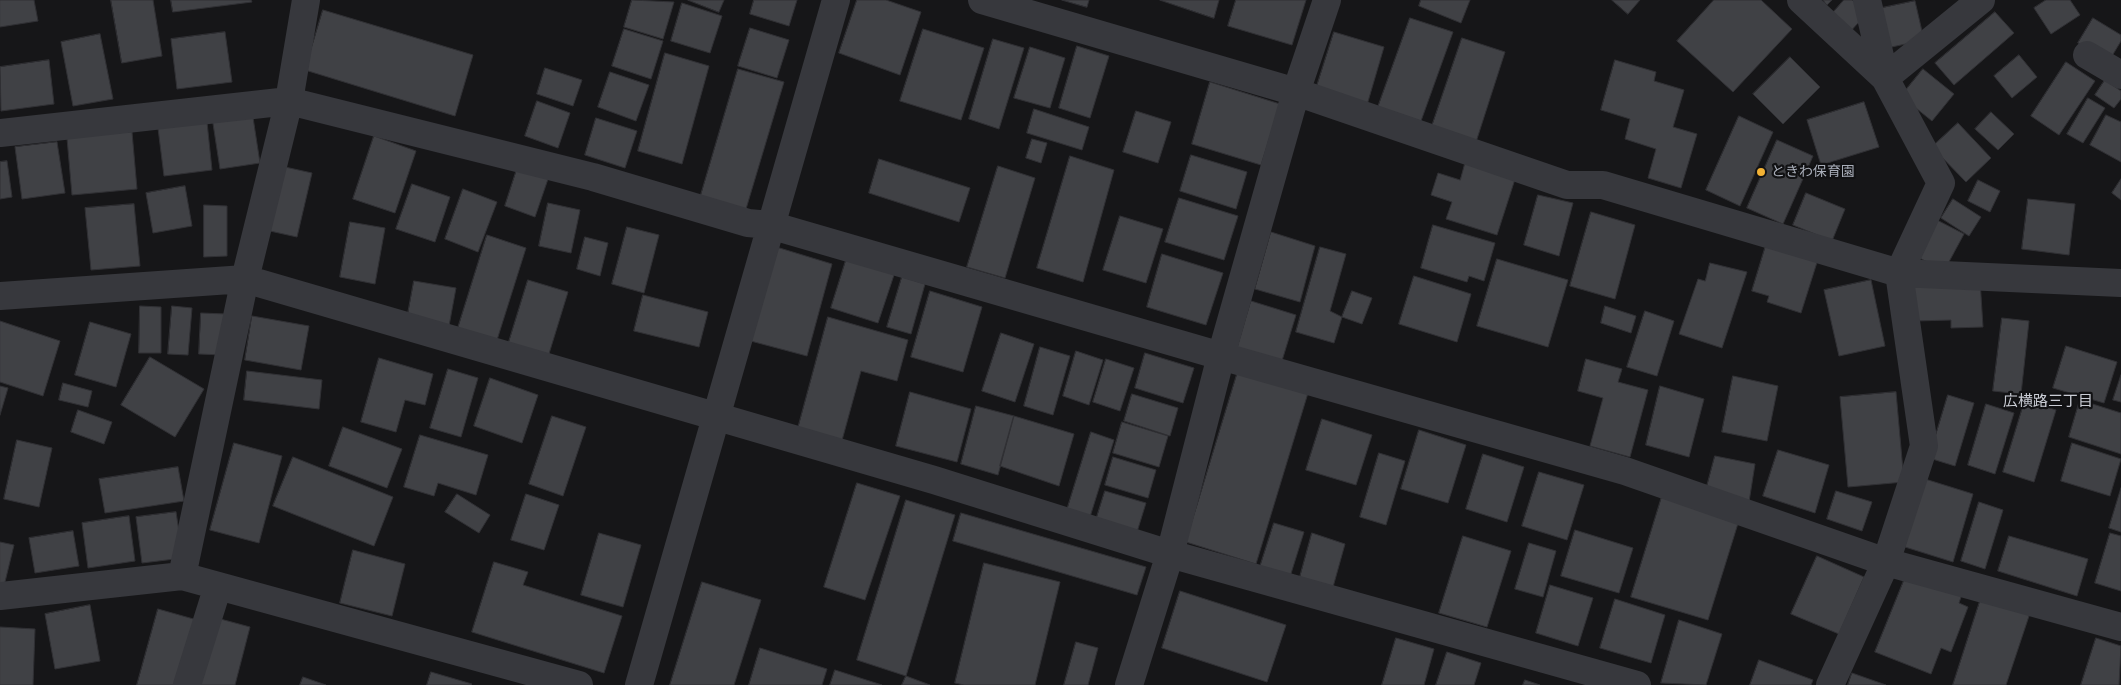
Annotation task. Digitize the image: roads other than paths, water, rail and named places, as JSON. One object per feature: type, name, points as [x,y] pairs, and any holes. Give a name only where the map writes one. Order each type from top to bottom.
[{"type":"street","points":[[182,576],[245,280],[289,101],[306,0]]},
{"type":"street","points":[[639,685],[718,417],[770,224],[836,0]]},
{"type":"street","points":[[982,0],[1296,92],[1567,185],[1603,185],[1899,273],[2121,283]]},
{"type":"street","points":[[1129,685],[1170,554],[1221,356],[1296,92],[1327,0]]},
{"type":"street","points":[[1801,0],[1885,78]]},
{"type":"street","points":[[1830,685],[1886,562],[1924,446],[1899,273],[1941,184],[1885,78],[1867,0]]},
{"type":"street","points":[[1885,78],[1981,0]]},
{"type":"street","points":[[2087,55],[2121,75]]},
{"type":"street","points":[[0,133],[289,101],[593,177],[748,224],[770,224],[1221,356],[1625,471],[1886,562],[2121,627]]},
{"type":"street","points":[[0,296],[245,280],[944,483],[1170,554],[1637,685]]},
{"type":"street","points":[[0,596],[182,576],[579,685]]},
{"type":"street","points":[[187,685],[218,586]]},
{"type":"place","name":"ときわ保育園","points":[[1761,172]]},
{"type":"district","name":"広横路三丁目","points":[[2048,402]]}]
